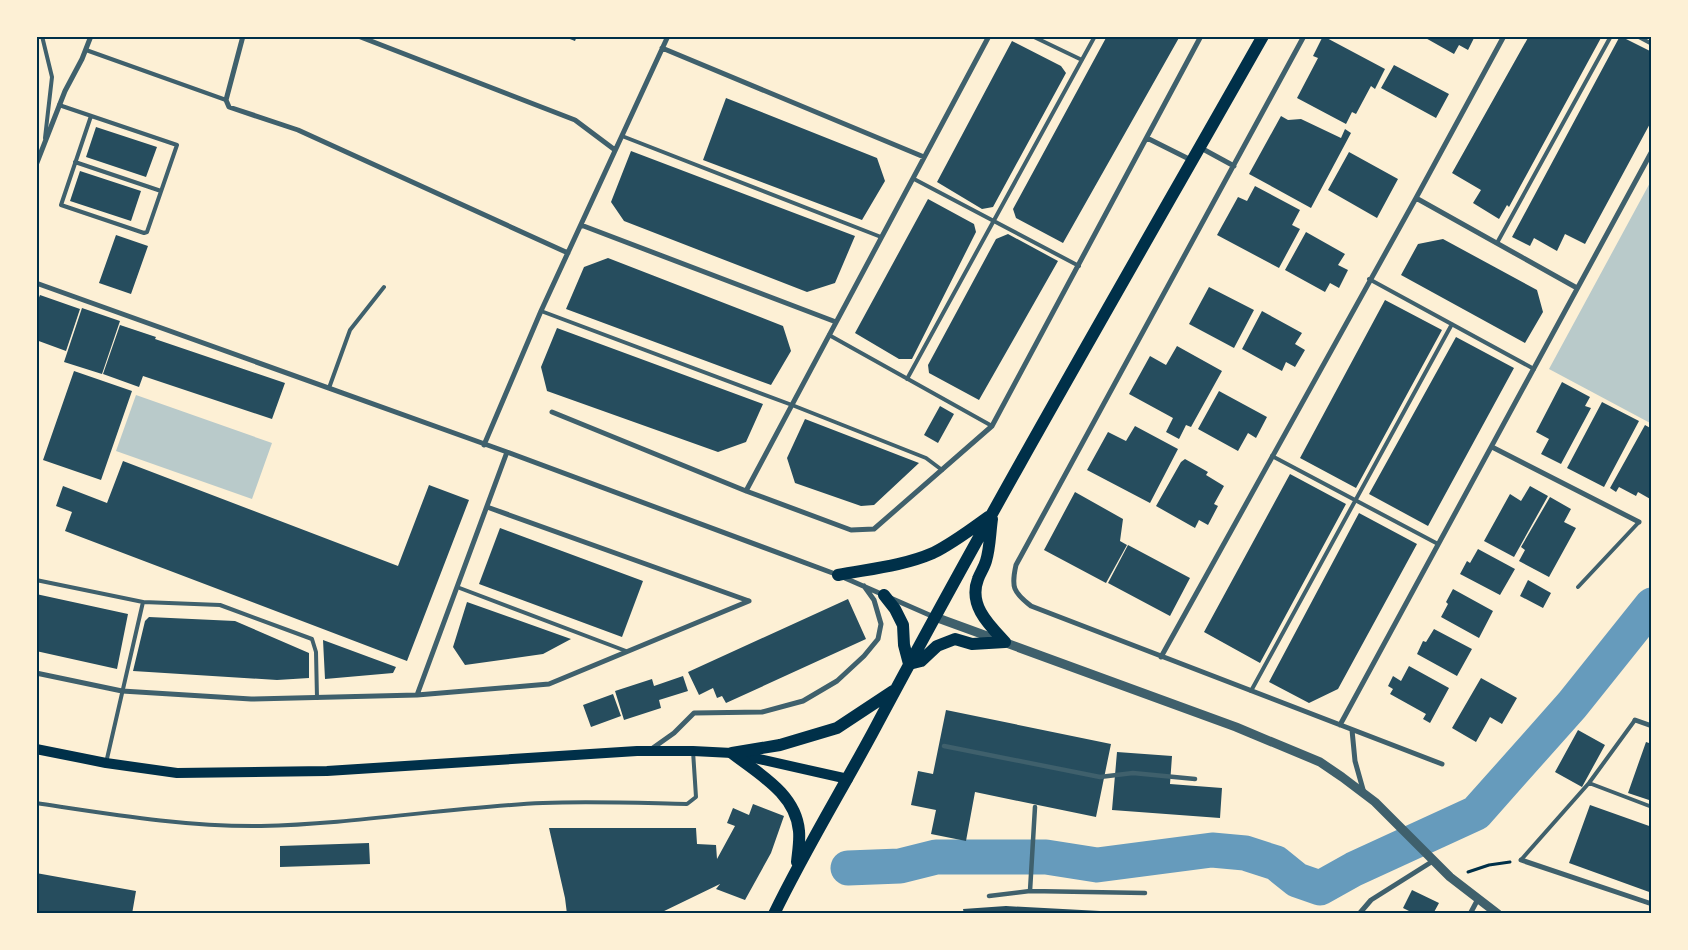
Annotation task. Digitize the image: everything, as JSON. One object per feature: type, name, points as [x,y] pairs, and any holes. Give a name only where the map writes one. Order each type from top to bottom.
[{"type":"main road","points":[[774,914],[797,866],[848,779],[992,514],[1263,36]]},
{"type":"main road","points":[[838,575],[889,566],[932,553],[954,542],[992,514]]},
{"type":"main road","points":[[992,514],[986,562],[977,580],[975,596],[977,605],[989,625],[1005,642]]},
{"type":"main road","points":[[884,595],[895,609],[903,625],[904,645],[909,664]]},
{"type":"main road","points":[[909,664],[921,660],[937,646],[956,639],[972,644],[1005,642]]},
{"type":"main road","points":[[732,753],[780,745],[837,728],[895,690]]},
{"type":"main road","points":[[36,749],[106,763],[177,773],[327,771],[647,752],[693,751],[732,753],[848,779]]},
{"type":"main road","points":[[732,753],[778,788],[788,800],[796,816],[799,831],[797,866]]},
{"type":"street","points":[[36,165],[59,105],[91,36]]},
{"type":"street","points":[[243,36],[226,100],[229,107],[298,130],[568,252]]},
{"type":"street","points":[[358,36],[575,120],[615,150]]},
{"type":"street","points":[[484,445],[541,311],[668,36]]},
{"type":"street","points":[[746,491],[989,36]]},
{"type":"street","points":[[552,412],[746,491],[851,530],[874,529],[992,426],[1201,36]]},
{"type":"street","points":[[1304,36],[1016,565],[1013,580],[1014,590],[1020,598],[1031,606],[1442,764]]},
{"type":"street","points":[[1161,657],[1504,36]]},
{"type":"street","points":[[662,48],[924,157]]},
{"type":"street","points":[[1146,138],[1192,160]]},
{"type":"street","points":[[1200,148],[1234,166]]},
{"type":"street","points":[[1340,725],[1652,151]]},
{"type":"street","points":[[1416,198],[1577,288]]},
{"type":"street","points":[[581,225],[836,322]]},
{"type":"street","points":[[36,283],[507,452],[838,575],[935,617],[1228,723],[1276,743],[1320,762],[1375,802],[1450,877],[1498,914]]},
{"type":"street","points":[[1492,447],[1639,522]]},
{"type":"street","points":[[417,695],[507,452]]},
{"type":"street","points":[[36,673],[122,691],[251,699],[417,695],[549,684],[749,601],[486,507]]},
{"type":"street","points":[[647,752],[674,734],[694,713],[762,712],[803,701],[837,681],[864,656],[878,639],[881,624],[874,600],[864,586]]},
{"type":"street","points":[[1635,720],[1652,726]]},
{"type":"street","points":[[1352,730],[1355,761],[1364,794]]},
{"type":"street","points":[[944,746],[1100,777],[1133,773],[1195,779]]},
{"type":"street","points":[[1030,891],[1032,829],[1035,807]]},
{"type":"street","points":[[1521,860],[1652,904]]},
{"type":"street","points":[[1359,914],[1371,900],[1433,861]]},
{"type":"street","points":[[989,896],[1030,891],[1145,893]]},
{"type":"street","points":[[1470,914],[1478,899]]},
{"type":"lane","points":[[42,36],[52,77],[44,143]]},
{"type":"lane","points":[[1032,36],[1082,60]]},
{"type":"lane","points":[[907,379],[1095,36]]},
{"type":"lane","points":[[1497,243],[1611,36]]},
{"type":"lane","points":[[1637,36],[1652,44]]},
{"type":"lane","points":[[86,50],[226,100]]},
{"type":"lane","points":[[59,105],[177,145],[147,232],[144,233],[61,205],[91,116]]},
{"type":"lane","points":[[622,136],[881,238]]},
{"type":"lane","points":[[75,162],[161,191]]},
{"type":"lane","points":[[914,179],[994,223],[1079,266]]},
{"type":"lane","points":[[1369,279],[1534,369]]},
{"type":"lane","points":[[329,388],[350,330],[384,286]]},
{"type":"lane","points":[[541,311],[792,404],[926,458],[942,470]]},
{"type":"lane","points":[[1251,691],[1452,324]]},
{"type":"lane","points":[[829,335],[992,426]]},
{"type":"lane","points":[[1272,456],[1438,544]]},
{"type":"lane","points":[[1578,587],[1639,522]]},
{"type":"lane","points":[[36,580],[143,602],[220,605],[312,639],[316,652],[317,698]]},
{"type":"lane","points":[[457,587],[626,651]]},
{"type":"lane","points":[[106,763],[143,602]]},
{"type":"lane","points":[[1521,860],[1589,784],[1635,720]]},
{"type":"lane","points":[[36,803],[207,824],[261,826],[544,803],[687,804],[696,797],[693,751]]},
{"type":"lane","points":[[1589,784],[1652,807]]},
{"type":"path","points":[[1467,873],[1489,865],[1513,862]]},
{"type":"shaded area","points":[[1652,179],[1652,424],[1549,369]]},
{"type":"shaded area","points":[[136,395],[272,443],[252,499],[116,451]]},
{"type":"building","points":[[562,36],[577,36],[575,41]]},
{"type":"building","points":[[1107,36],[1180,36],[1063,243],[1016,218],[1013,209]]},
{"type":"building","points":[[1323,36],[1385,69],[1375,89],[1371,86],[1356,114],[1352,112],[1346,124],[1297,98],[1318,58],[1313,56]]},
{"type":"building","points":[[1422,36],[1475,36],[1468,50],[1459,45],[1454,54]]},
{"type":"building","points":[[1529,36],[1602,36],[1509,207],[1507,205],[1499,219],[1473,203],[1481,190],[1452,173]]},
{"type":"building","points":[[1620,36],[1652,52],[1652,120],[1585,244],[1565,234],[1557,251],[1534,238],[1530,246],[1512,237]]},
{"type":"building","points":[[1012,41],[1061,66],[1066,73],[993,207],[982,209],[937,182]]},
{"type":"building","points":[[1394,65],[1449,94],[1436,118],[1381,88]]},
{"type":"building","points":[[726,98],[877,158],[885,181],[862,220],[703,160]]},
{"type":"building","points":[[1281,116],[1288,120],[1301,119],[1341,138],[1345,129],[1351,133],[1311,208],[1249,174]]},
{"type":"building","points":[[96,127],[157,147],[146,177],[86,157]]},
{"type":"building","points":[[631,151],[855,236],[835,283],[807,292],[624,221],[611,202]]},
{"type":"building","points":[[1349,152],[1398,179],[1377,218],[1328,190]]},
{"type":"building","points":[[80,171],[141,191],[131,221],[70,201]]},
{"type":"building","points":[[1255,186],[1300,210],[1292,225],[1300,229],[1279,268],[1217,235],[1238,197],[1247,201]]},
{"type":"building","points":[[928,199],[974,224],[976,232],[912,359],[899,359],[855,333]]},
{"type":"building","points":[[1306,232],[1345,254],[1338,265],[1348,270],[1339,288],[1330,283],[1325,292],[1285,270]]},
{"type":"building","points":[[1008,234],[1058,261],[979,400],[929,373],[928,365],[996,239]]},
{"type":"building","points":[[116,235],[148,246],[131,294],[99,283]]},
{"type":"building","points":[[1443,239],[1537,290],[1543,312],[1525,343],[1401,275],[1418,244]]},
{"type":"building","points":[[608,258],[783,326],[791,351],[771,385],[566,309],[584,267]]},
{"type":"building","points":[[1209,287],[1254,310],[1234,348],[1189,324]]},
{"type":"building","points":[[40,295],[80,309],[66,351],[36,340],[36,305]]},
{"type":"building","points":[[1385,300],[1442,330],[1356,488],[1300,458]]},
{"type":"building","points":[[82,308],[120,321],[102,374],[64,362]]},
{"type":"building","points":[[1262,311],[1302,333],[1295,344],[1305,350],[1295,367],[1286,362],[1282,371],[1242,349]]},
{"type":"building","points":[[120,325],[156,337],[155,339],[285,383],[272,419],[143,376],[139,387],[103,374]]},
{"type":"building","points":[[557,328],[763,404],[746,442],[718,452],[547,391],[541,367]]},
{"type":"building","points":[[1456,337],[1514,368],[1428,526],[1369,494]]},
{"type":"building","points":[[1177,346],[1222,371],[1191,427],[1186,425],[1179,439],[1166,432],[1173,418],[1129,394],[1150,356],[1166,365]]},
{"type":"building","points":[[74,371],[132,391],[101,480],[43,460]]},
{"type":"building","points":[[1562,382],[1590,397],[1585,406],[1591,408],[1561,464],[1541,454],[1549,439],[1536,432]]},
{"type":"building","points":[[1219,391],[1267,417],[1256,438],[1248,433],[1238,451],[1198,429]]},
{"type":"building","points":[[1602,402],[1639,421],[1604,487],[1567,468]]},
{"type":"building","points":[[940,406],[954,414],[938,443],[924,435]]},
{"type":"building","points":[[805,419],[919,463],[874,505],[861,506],[795,483],[787,458]]},
{"type":"building","points":[[1645,425],[1652,429],[1652,500],[1638,492],[1636,496],[1619,487],[1616,492],[1610,488]]},
{"type":"building","points":[[1135,426],[1178,449],[1150,503],[1087,470],[1108,432],[1126,441]]},
{"type":"building","points":[[1185,459],[1208,472],[1206,475],[1224,486],[1214,504],[1218,506],[1208,525],[1199,520],[1195,528],[1156,506],[1181,462]]},
{"type":"building","points":[[123,461],[398,566],[429,485],[469,500],[407,661],[65,531],[72,512],[56,506],[63,486],[107,503]]},
{"type":"building","points":[[1290,474],[1346,504],[1260,663],[1204,632]]},
{"type":"building","points":[[1530,486],[1548,496],[1514,557],[1484,541],[1510,494],[1521,501]]},
{"type":"building","points":[[1075,492],[1123,519],[1120,541],[1127,545],[1106,583],[1044,550]]},
{"type":"building","points":[[1550,497],[1571,509],[1564,522],[1576,528],[1549,577],[1519,561],[1525,550],[1521,547]]},
{"type":"building","points":[[1359,513],[1417,544],[1338,689],[1309,703],[1269,682]]},
{"type":"building","points":[[500,528],[643,581],[622,637],[479,584]]},
{"type":"building","points":[[1128,545],[1190,578],[1170,616],[1108,583]]},
{"type":"building","points":[[1478,549],[1515,569],[1500,595],[1460,574],[1467,561],[1470,563]]},
{"type":"building","points":[[1528,580],[1551,593],[1543,608],[1520,596]]},
{"type":"building","points":[[1453,589],[1493,611],[1479,638],[1441,617]]},
{"type":"building","points":[[36,594],[128,614],[117,669],[36,651]]},
{"type":"building","points":[[848,599],[866,639],[726,703],[722,696],[717,698],[713,688],[699,695],[688,672]]},
{"type":"building","points":[[467,602],[571,639],[543,654],[465,665],[453,647]]},
{"type":"building","points":[[149,617],[235,621],[309,653],[309,678],[277,680],[133,671],[145,621]]},
{"type":"building","points":[[1434,629],[1472,649],[1457,676],[1417,654],[1423,641],[1426,642]]},
{"type":"building","points":[[323,640],[396,667],[393,673],[325,679]]},
{"type":"building","points":[[1409,666],[1449,688],[1430,723],[1423,719],[1426,714],[1390,694],[1393,689],[1388,686],[1393,676],[1401,681]]},
{"type":"building","points":[[683,676],[688,691],[659,700],[661,708],[624,720],[615,691],[652,679],[654,686]]},
{"type":"building","points":[[1481,678],[1517,698],[1502,724],[1490,717],[1476,742],[1452,728]]},
{"type":"building","points":[[613,694],[621,716],[591,727],[583,705]]},
{"type":"building","points":[[946,710],[1111,744],[1096,817],[975,792],[966,841],[931,834],[936,810],[911,805],[918,771],[933,774]]},
{"type":"building","points":[[1578,730],[1605,745],[1582,787],[1555,772]]},
{"type":"building","points":[[1646,742],[1652,744],[1652,801],[1628,793]]},
{"type":"building","points":[[1117,752],[1172,756],[1170,784],[1222,788],[1220,818],[1112,810]]},
{"type":"building","points":[[753,804],[784,816],[771,853],[745,900],[716,889],[720,884],[658,914],[567,914],[549,828],[696,828],[697,844],[716,845],[717,859],[735,826],[727,823],[733,808],[749,815]]},
{"type":"building","points":[[1590,805],[1652,827],[1652,893],[1569,863]]},
{"type":"building","points":[[369,843],[370,864],[280,867],[280,846]]},
{"type":"building","points":[[36,873],[136,891],[132,914],[36,914]]},
{"type":"building","points":[[1412,890],[1439,903],[1433,914],[1415,914],[1403,908]]},
{"type":"building","points":[[1006,906],[1119,912],[1123,914],[964,914],[963,909]]},
{"type":"waterway","points":[[848,868],[900,866],[936,857],[1046,857],[1097,865],[1212,850],[1245,853],[1276,863],[1297,880],[1320,888],[1354,869],[1476,813],[1572,705],[1652,605]]}]
